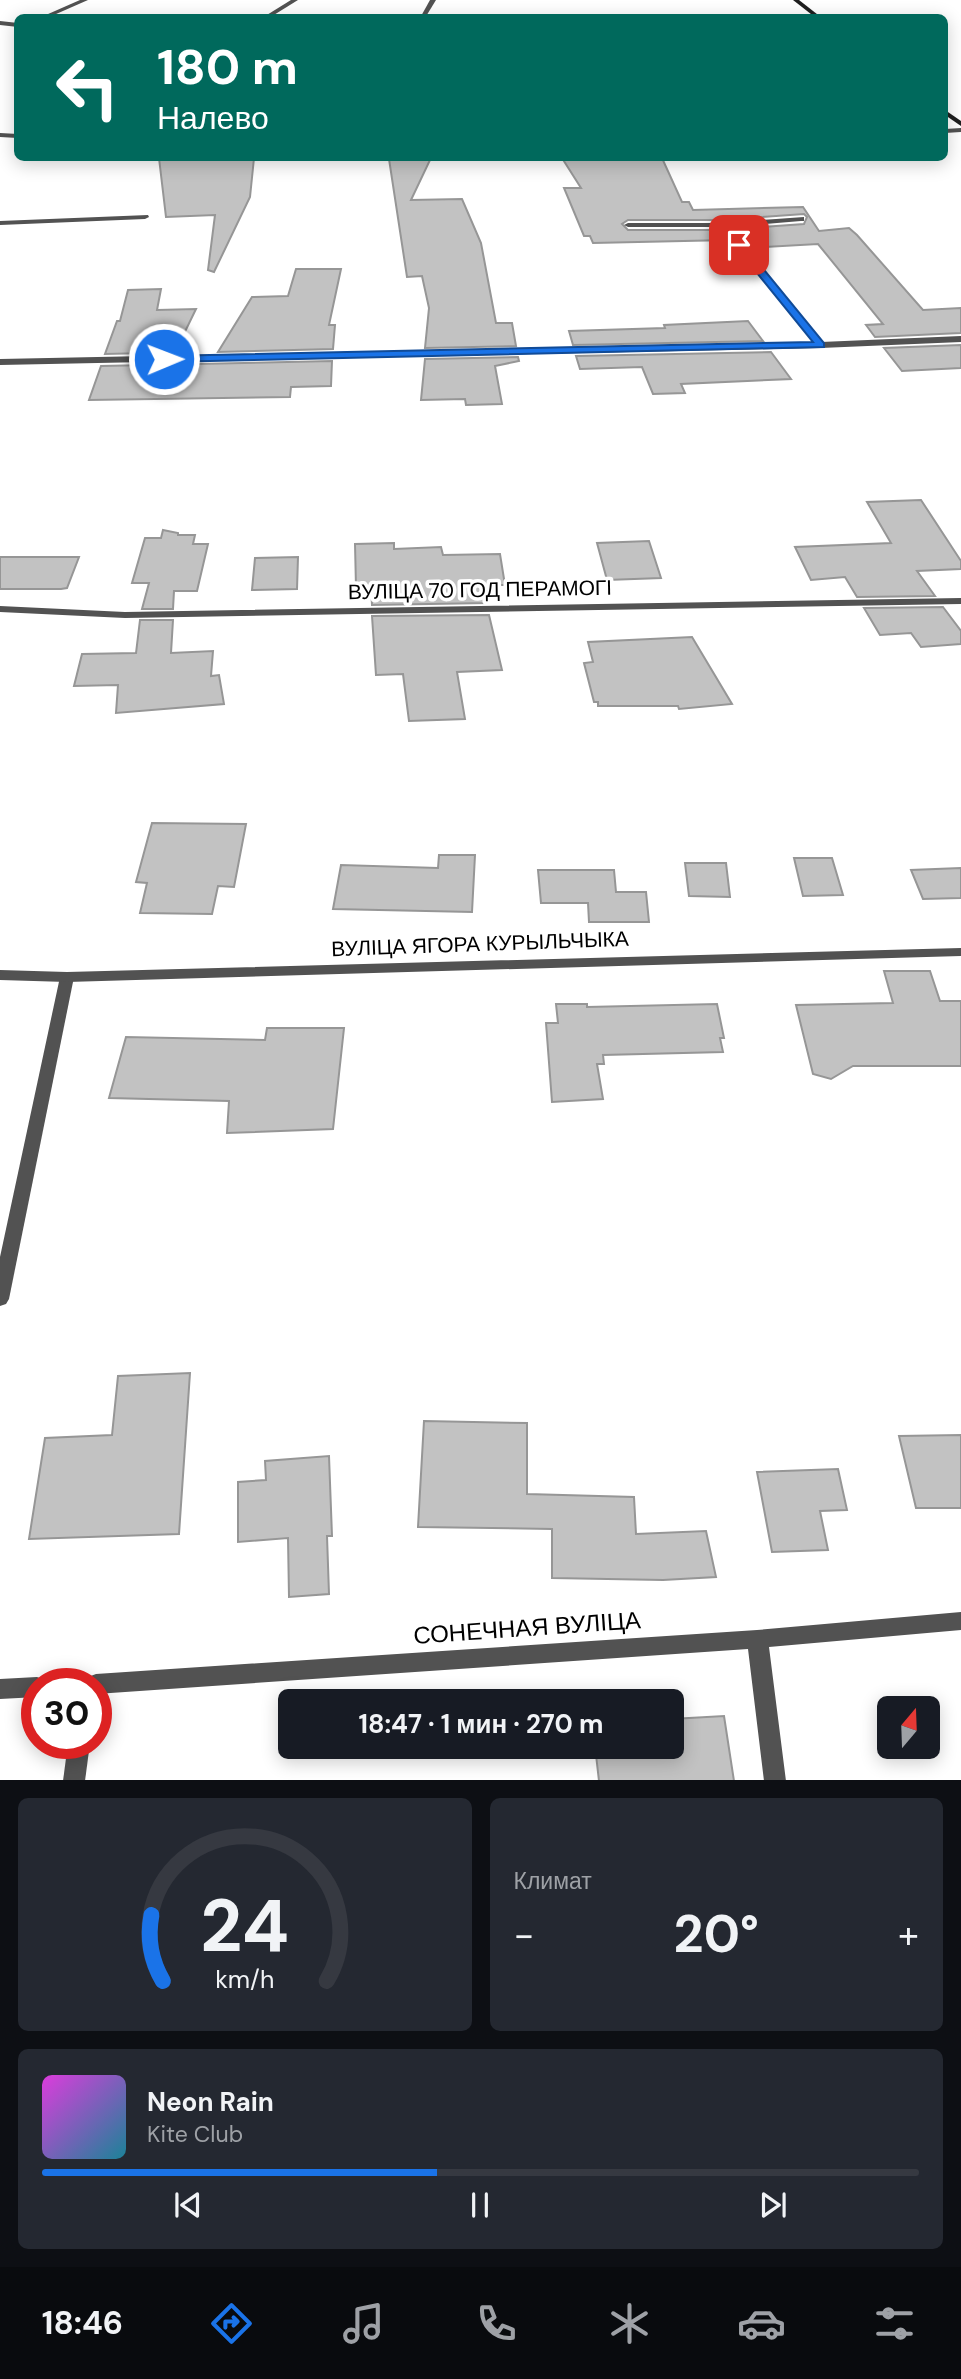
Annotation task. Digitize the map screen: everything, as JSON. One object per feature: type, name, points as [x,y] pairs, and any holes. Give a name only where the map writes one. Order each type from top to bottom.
[{"type":"main road","points":[[796,0],[815,14]]},
{"type":"street","points":[[51,14],[85,0]]},
{"type":"street","points":[[271,14],[295,0]]},
{"type":"street","points":[[0,223],[145,217]]},
{"type":"street","points":[[628,225],[723,225],[801,219]]},
{"type":"street","points":[[723,225],[821,345]]},
{"type":"street","points":[[0,362],[961,340]]},
{"type":"street","name":"ВУЛІЦА 70 ГОД ПЕРАМОГІ","points":[[0,609],[125,615],[961,601]]},
{"type":"street","name":"ВУЛІЦА ЯГОРА КУРЫЛЬЧЫКА","points":[[0,975],[67,977],[961,952]]},
{"type":"street","points":[[0,1299],[67,977]]},
{"type":"street","name":"СОНЕЧНАЯ ВУЛІЦА","points":[[112,1683],[757,1639],[961,1620]]},
{"type":"street","points":[[757,1639],[775,1780]]},
{"type":"street","points":[[0,1689],[21,1688]]},
{"type":"street","points":[[74,1780],[77,1759]]},
{"type":"building","points":[[159,161],[254,161],[250,197],[214,272],[208,270],[215,215],[166,217]]},
{"type":"building","points":[[389,161],[430,161],[411,200],[462,199],[481,243],[496,323],[512,323],[516,346],[425,348],[429,308],[422,276],[407,277]]},
{"type":"building","points":[[564,161],[663,161],[682,202],[689,202],[693,210],[803,207],[819,231],[849,228],[923,310],[961,308],[961,333],[875,337],[866,325],[883,324],[818,244],[765,247],[759,240],[742,240],[733,229],[804,224],[807,217],[804,214],[723,220],[628,220],[622,224],[628,230],[720,230],[728,240],[593,243],[590,236],[584,236],[564,188],[581,188]]},
{"type":"building","points":[[296,269],[341,269],[329,325],[335,325],[333,349],[218,352],[252,297],[288,296]]},
{"type":"building","points":[[161,289],[157,310],[196,309],[178,346],[190,352],[105,354],[117,321],[120,321],[128,290]]},
{"type":"building","points":[[748,321],[763,341],[573,345],[569,331],[665,328],[664,325]]},
{"type":"building","points":[[961,345],[961,368],[902,371],[884,348]]},
{"type":"building","points":[[771,352],[791,379],[681,384],[685,393],[653,394],[642,367],[580,369],[576,356]]},
{"type":"building","points":[[518,357],[519,361],[495,366],[502,404],[466,405],[465,399],[421,400],[425,359]]},
{"type":"building","points":[[332,361],[331,386],[291,387],[290,397],[89,400],[101,366]]},
{"type":"building","points":[[921,500],[961,561],[961,569],[917,571],[935,596],[857,597],[845,577],[811,580],[795,547],[891,543],[867,502]]},
{"type":"building","points":[[163,530],[178,535],[195,535],[193,544],[208,544],[197,591],[174,591],[173,609],[142,609],[149,583],[132,583],[145,538],[161,538]]},
{"type":"building","points":[[649,541],[661,578],[607,580],[597,543]]},
{"type":"building","points":[[394,543],[394,549],[441,547],[443,555],[500,554],[505,585],[482,585],[487,603],[372,605],[371,587],[356,587],[355,544]]},
{"type":"building","points":[[0,557],[79,557],[67,588],[0,589]]},
{"type":"building","points":[[298,557],[297,589],[252,590],[255,558]]},
{"type":"building","points":[[943,607],[961,631],[961,644],[921,647],[911,633],[880,635],[864,608]]},
{"type":"building","points":[[489,615],[502,670],[457,672],[465,719],[409,721],[403,674],[376,675],[372,616]]},
{"type":"building","points":[[140,620],[173,620],[171,653],[213,651],[211,676],[219,675],[224,704],[116,713],[118,685],[74,686],[82,654],[136,653]]},
{"type":"building","points":[[692,637],[732,704],[679,709],[678,706],[598,706],[598,702],[594,702],[584,663],[593,662],[588,642]]},
{"type":"building","points":[[152,823],[246,824],[234,887],[218,886],[212,914],[140,913],[147,883],[136,882]]},
{"type":"building","points":[[439,855],[475,855],[472,912],[333,909],[341,865],[438,868]]},
{"type":"building","points":[[794,858],[832,858],[843,895],[803,896]]},
{"type":"building","points":[[685,863],[726,863],[730,897],[689,896]]},
{"type":"building","points":[[961,868],[961,898],[923,899],[911,870]]},
{"type":"building","points":[[538,870],[614,870],[616,892],[646,892],[649,922],[589,922],[588,903],[541,903]]},
{"type":"building","points":[[884,971],[930,971],[940,1001],[961,1001],[961,1066],[853,1066],[831,1079],[813,1074],[796,1005],[893,1003]]},
{"type":"building","points":[[556,1004],[587,1004],[587,1007],[717,1004],[724,1038],[720,1038],[723,1052],[603,1055],[604,1064],[597,1064],[603,1099],[552,1102],[546,1023],[558,1023]]},
{"type":"building","points":[[267,1028],[344,1028],[333,1129],[227,1133],[229,1101],[109,1098],[126,1037],[265,1040]]},
{"type":"building","points":[[190,1373],[179,1534],[29,1539],[45,1438],[112,1435],[118,1376]]},
{"type":"building","points":[[424,1421],[527,1423],[527,1494],[634,1497],[636,1534],[706,1531],[716,1577],[663,1580],[552,1578],[552,1529],[418,1527]]},
{"type":"building","points":[[961,1435],[961,1508],[916,1508],[899,1436]]},
{"type":"building","points":[[329,1456],[332,1536],[327,1536],[329,1594],[289,1597],[288,1538],[238,1542],[238,1482],[266,1480],[265,1461]]},
{"type":"building","points":[[838,1469],[847,1510],[820,1511],[828,1550],[772,1552],[757,1472]]},
{"type":"building","points":[[724,1716],[734,1780],[599,1780],[596,1759],[684,1759],[684,1718]]},
{"type":"route","points":[[164,359],[821,345],[739,245]]}]
